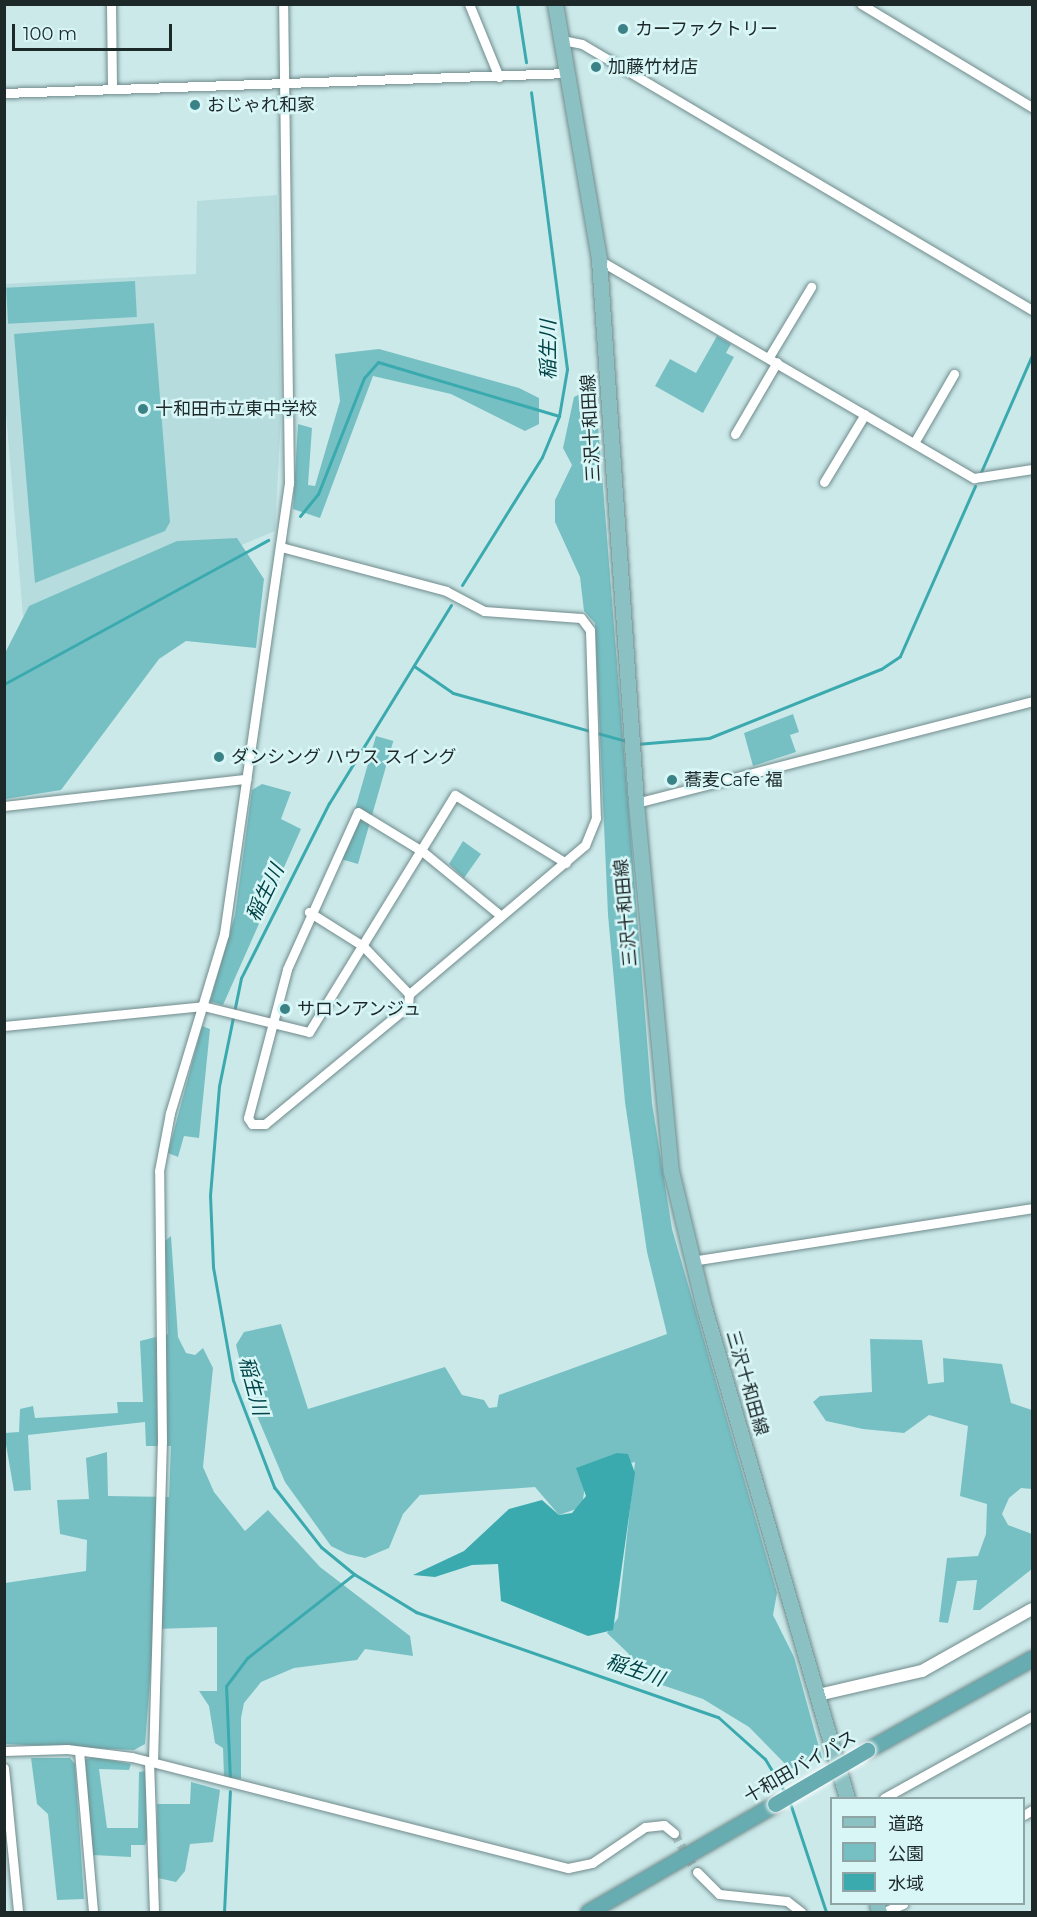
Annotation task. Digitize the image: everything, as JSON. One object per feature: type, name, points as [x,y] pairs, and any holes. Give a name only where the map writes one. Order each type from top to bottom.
[{"type":"highway","name":"十和田バイパス","points":[[588,1912],[867,1750],[1032,1658]]},
{"type":"main road","name":"三沢十和田線","points":[[555,4],[599,260],[636,803],[666,1127],[691,1261],[847,1797]]},
{"type":"street","points":[[111,4],[112,86]]},
{"type":"street","points":[[154,1912],[151,1761],[162,1442],[159,1172],[170,1113],[224,934],[281,547],[290,458],[283,4]]},
{"type":"street","points":[[469,4],[499,77]]},
{"type":"street","points":[[861,4],[1032,107]]},
{"type":"street","points":[[562,40],[582,44],[1032,310]]},
{"type":"street","points":[[4,93],[112,86],[285,80],[499,77],[568,73]]},
{"type":"street","points":[[599,260],[974,478],[1032,470]]},
{"type":"street","points":[[735,434],[811,287]]},
{"type":"street","points":[[914,443],[954,374]]},
{"type":"street","points":[[824,482],[865,414]]},
{"type":"street","points":[[281,547],[446,591],[484,611],[581,618],[588,623],[596,818],[594,832],[566,863],[500,915],[409,994],[408,1006],[258,1126],[248,1118],[270,1023],[309,912],[358,812],[422,851],[500,915]]},
{"type":"street","points":[[636,803],[1032,700]]},
{"type":"street","points":[[4,806],[246,779]]},
{"type":"street","points":[[4,1026],[204,1006],[309,1032],[455,795],[566,863]]},
{"type":"street","points":[[309,912],[363,946],[409,994]]},
{"type":"street","points":[[691,1261],[1032,1208]]},
{"type":"street","points":[[818,1695],[922,1671],[1032,1610]]},
{"type":"street","points":[[887,1797],[1032,1716]]},
{"type":"street","points":[[4,1751],[79,1751],[151,1761],[254,1792],[568,1868],[592,1863],[645,1827],[664,1825],[674,1833]]},
{"type":"street","points":[[79,1751],[93,1912]]},
{"type":"street","points":[[4,1768],[18,1912]]},
{"type":"street","points":[[697,1872],[719,1894],[787,1901],[801,1912]]},
{"type":"street","points":[[884,1912],[901,1905]]},
{"type":"shaded area","name":"十和田市立東中学校","points":[[277,195],[281,416],[275,531],[37,630],[23,616],[5,401],[4,284],[196,274],[197,201]]},
{"type":"green space","points":[[135,281],[137,317],[8,324],[6,288]]},
{"type":"green space","points":[[154,323],[170,522],[165,531],[35,583],[14,334]]},
{"type":"green space","points":[[717,336],[731,344],[726,353],[734,357],[703,413],[655,386],[670,359],[696,373]]},
{"type":"green space","points":[[379,349],[519,388],[539,398],[539,424],[525,431],[451,394],[373,376],[320,518],[293,509],[298,424],[312,428],[308,485],[315,486],[340,401],[335,354]]},
{"type":"green space","points":[[595,387],[652,1103],[672,1229],[777,1593],[773,1615],[794,1657],[822,1758],[790,1769],[749,1727],[703,1699],[627,1673],[629,1654],[607,1633],[618,1618],[635,1462],[579,1474],[585,1485],[582,1507],[559,1515],[535,1487],[420,1495],[403,1514],[389,1548],[365,1558],[347,1554],[331,1546],[285,1482],[249,1397],[236,1345],[244,1332],[281,1324],[308,1409],[445,1367],[462,1395],[484,1400],[489,1408],[497,1407],[499,1395],[667,1334],[647,1252],[625,1102],[608,915],[595,623],[584,611],[580,577],[555,522],[555,500],[572,465],[563,448],[574,397]]},
{"type":"green space","points":[[237,538],[264,579],[256,648],[186,641],[159,659],[61,790],[5,799],[5,653],[29,606],[177,541]]},
{"type":"green space","points":[[793,714],[799,732],[790,735],[796,752],[753,766],[744,733]]},
{"type":"green space","points":[[376,736],[393,741],[358,864],[341,859]]},
{"type":"green space","points":[[262,784],[291,792],[281,819],[301,829],[223,1005],[210,1001],[235,915],[252,790]]},
{"type":"green space","points":[[463,841],[481,854],[464,878],[449,864]]},
{"type":"green space","points":[[202,1026],[210,1029],[199,1138],[184,1136],[178,1157],[168,1153]]},
{"type":"green space","points":[[171,1236],[178,1337],[186,1353],[195,1355],[203,1348],[213,1368],[203,1467],[214,1492],[245,1531],[268,1510],[320,1567],[410,1636],[413,1656],[365,1649],[357,1660],[294,1668],[261,1682],[244,1703],[241,1718],[241,1779],[224,1777],[223,1748],[215,1743],[209,1706],[199,1691],[217,1691],[217,1627],[154,1629],[145,1744],[134,1750],[5,1744],[5,1583],[86,1571],[87,1540],[60,1534],[57,1500],[89,1499],[86,1458],[107,1452],[108,1496],[169,1497],[171,1446],[146,1446],[145,1422],[28,1435],[31,1490],[14,1491],[4,1433],[19,1432],[20,1409],[33,1406],[35,1418],[118,1413],[117,1402],[143,1402],[140,1341],[168,1334],[165,1241]]},
{"type":"green space","points":[[870,1339],[922,1340],[928,1384],[944,1382],[943,1358],[1002,1364],[1011,1403],[1032,1410],[1032,1489],[1021,1488],[1009,1498],[1002,1514],[1008,1525],[1032,1534],[1032,1569],[980,1610],[973,1610],[977,1580],[957,1581],[948,1623],[939,1622],[947,1558],[978,1556],[986,1534],[987,1504],[960,1496],[968,1426],[929,1415],[904,1433],[863,1429],[826,1421],[813,1402],[820,1396],[872,1392]]},
{"type":"green space","points":[[93,1757],[131,1764],[129,1770],[99,1769],[107,1828],[138,1828],[139,1772],[146,1771],[147,1838],[145,1845],[131,1845],[131,1857],[93,1855],[85,1760]]},
{"type":"green space","points":[[31,1758],[70,1758],[75,1764],[84,1899],[57,1900],[48,1814],[37,1804]]},
{"type":"green space","points":[[191,1782],[220,1790],[213,1842],[190,1844],[185,1871],[176,1882],[158,1878],[157,1804],[190,1804]]},
{"type":"water","points":[[617,1453],[628,1454],[635,1473],[613,1630],[588,1636],[501,1601],[498,1564],[472,1565],[435,1577],[413,1575],[464,1551],[509,1509],[542,1500],[559,1515],[572,1513],[586,1496],[576,1468]]},
{"type":"waterway","name":"稲生川","points":[[517,4],[526,62]]},
{"type":"waterway","name":"稲生川","points":[[462,585],[542,457],[559,416],[567,369],[531,92]]},
{"type":"waterway","points":[[981,472],[1032,355]]},
{"type":"waterway","points":[[300,516],[318,494],[364,378],[378,362],[559,416]]},
{"type":"waterway","points":[[636,744],[709,738],[881,669],[900,656],[975,486]]},
{"type":"waterway","points":[[4,684],[268,540]]},
{"type":"waterway","name":"稲生川","points":[[451,605],[329,803],[241,978],[219,1086],[210,1195],[213,1267],[233,1380],[274,1487],[321,1547],[354,1574],[416,1612],[718,1717],[765,1759],[785,1792]]},
{"type":"waterway","points":[[414,666],[453,693],[626,741]]},
{"type":"waterway","points":[[230,1780],[226,1686],[247,1658],[354,1574]]},
{"type":"waterway","points":[[224,1912],[230,1791]]},
{"type":"waterway","name":"稲生川","points":[[789,1800],[826,1912]]},
{"type":"tunnel","points":[[674,1833],[697,1872]]},
{"type":"place","name":"カーファクトリー","points":[[623,29]]},
{"type":"place","name":"加藤竹材店","points":[[596,67]]},
{"type":"place","name":"おじゃれ和家","points":[[195,105]]},
{"type":"place","name":"十和田市立東中学校","points":[[143,409]]},
{"type":"place","name":"ダンシング ハウス スイング","points":[[219,757]]},
{"type":"place","name":"蕎麦Cafe 福","points":[[672,780]]},
{"type":"place","name":"サロンアンジュ","points":[[285,1009]]}]
